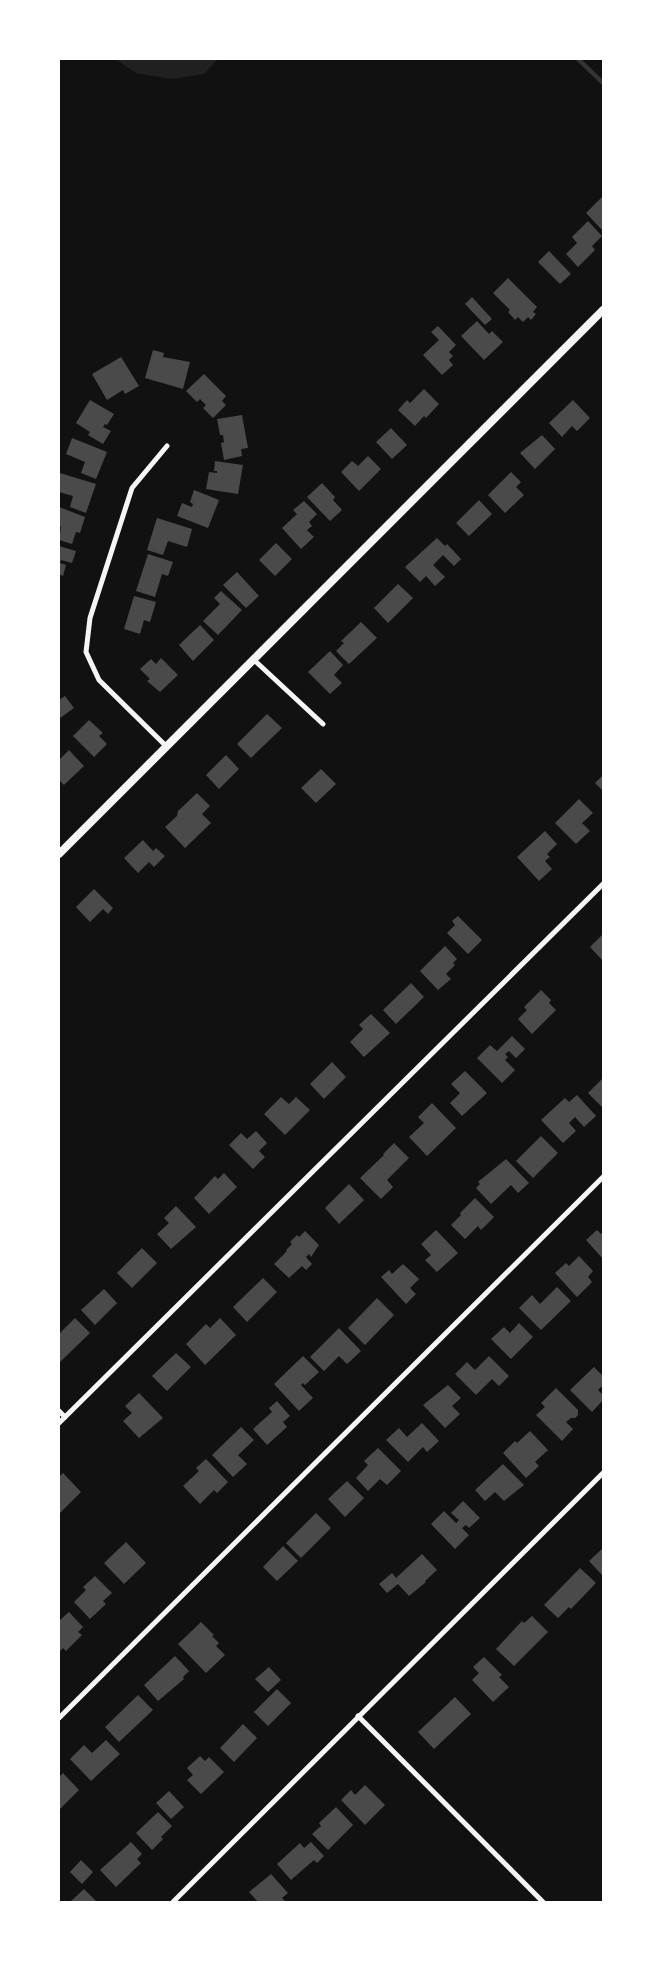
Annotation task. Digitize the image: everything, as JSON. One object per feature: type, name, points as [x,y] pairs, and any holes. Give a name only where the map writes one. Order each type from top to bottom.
[{"type":"street","points":[[59,854],[603,310]]},
{"type":"street","points":[[166,746],[99,680],[86,652],[90,618],[132,488],[167,446]]},
{"type":"street","points":[[253,659],[323,724]]},
{"type":"street","points":[[59,1423],[603,884]]},
{"type":"street","points":[[59,1718],[603,1177]]},
{"type":"street","points":[[59,1411],[65,1417]]},
{"type":"street","points":[[172,1902],[603,1473]]},
{"type":"street","points":[[358,1716],[543,1902]]},
{"type":"shaded area","points":[[115,59],[218,59],[204,74],[172,79],[136,73]]},
{"type":"building","points":[[603,196],[603,231],[586,213]]},
{"type":"building","points":[[588,221],[602,236],[592,246],[595,250],[578,267],[566,254],[577,243],[572,237]]},
{"type":"building","points":[[549,251],[571,274],[560,284],[538,262]]},
{"type":"building","points":[[508,278],[537,307],[533,312],[536,314],[531,320],[528,317],[523,322],[518,317],[515,320],[508,312],[510,310],[493,293]]},
{"type":"building","points":[[472,297],[492,319],[485,325],[465,304]]},
{"type":"building","points":[[477,321],[489,334],[492,331],[503,342],[484,360],[461,336]]},
{"type":"building","points":[[438,326],[456,345],[449,352],[453,356],[449,360],[453,365],[442,375],[423,355],[439,340],[431,332]]},
{"type":"building","points":[[153,350],[164,353],[163,357],[190,362],[183,389],[145,378]]},
{"type":"building","points":[[121,357],[139,386],[125,394],[123,390],[107,400],[92,374]]},
{"type":"building","points":[[204,374],[226,396],[222,401],[226,405],[213,418],[203,408],[206,405],[200,399],[197,402],[186,391]]},
{"type":"building","points":[[424,389],[439,404],[426,418],[424,416],[415,426],[398,410],[407,400],[410,403]]},
{"type":"building","points":[[90,400],[114,414],[107,425],[105,424],[103,427],[111,431],[103,444],[88,435],[90,432],[76,423]]},
{"type":"building","points":[[573,400],[590,418],[577,431],[572,426],[562,437],[549,423]]},
{"type":"building","points":[[242,415],[248,448],[241,449],[242,456],[224,460],[221,443],[224,442],[223,435],[220,435],[217,419]]},
{"type":"building","points":[[391,428],[407,445],[392,459],[376,442]]},
{"type":"building","points":[[542,435],[555,449],[535,469],[520,453]]},
{"type":"building","points":[[72,438],[107,452],[96,479],[81,473],[85,462],[66,454]]},
{"type":"building","points":[[368,456],[381,469],[359,491],[341,472],[352,461],[358,466]]},
{"type":"building","points":[[215,461],[243,465],[238,494],[206,489],[209,472],[217,473],[217,471],[214,471]]},
{"type":"building","points":[[511,472],[521,482],[516,487],[524,495],[505,513],[488,495]]},
{"type":"building","points":[[60,473],[96,484],[86,513],[70,507],[73,496],[59,492]]},
{"type":"building","points":[[322,483],[335,497],[333,500],[342,510],[330,521],[307,497]]},
{"type":"building","points":[[194,490],[219,500],[208,528],[177,516],[182,503],[192,507],[193,504],[190,502]]},
{"type":"building","points":[[479,500],[492,514],[469,536],[456,523]]},
{"type":"building","points":[[304,501],[317,514],[309,522],[312,526],[307,530],[314,537],[301,549],[282,528],[297,514],[293,510]]},
{"type":"building","points":[[59,507],[85,517],[80,533],[76,532],[72,544],[59,540],[61,527],[59,526]]},
{"type":"building","points":[[157,518],[192,529],[187,547],[168,541],[163,555],[147,550]]},
{"type":"building","points":[[437,538],[445,546],[447,544],[461,559],[454,566],[443,555],[433,565],[445,577],[435,586],[426,576],[420,582],[405,567]]},
{"type":"building","points":[[276,543],[292,559],[275,576],[259,560]]},
{"type":"building","points":[[59,546],[76,551],[72,563],[61,560],[60,563],[66,565],[63,576],[59,574]]},
{"type":"building","points":[[148,554],[173,562],[168,576],[162,574],[155,597],[136,591]]},
{"type":"building","points":[[237,572],[259,596],[246,608],[223,585]]},
{"type":"building","points":[[398,584],[413,598],[388,623],[374,608]]},
{"type":"building","points":[[221,591],[242,610],[218,635],[203,621],[220,604],[214,598]]},
{"type":"building","points":[[134,596],[156,602],[150,622],[144,620],[140,634],[124,629]]},
{"type":"building","points":[[361,622],[377,638],[349,664],[336,651],[344,643],[341,641]]},
{"type":"building","points":[[200,625],[214,640],[193,661],[179,645]]},
{"type":"building","points":[[330,651],[343,665],[334,675],[342,683],[330,694],[308,672]]},
{"type":"building","points":[[161,658],[178,675],[160,692],[147,681],[150,679],[140,669],[151,659],[156,664]]},
{"type":"building","points":[[65,696],[74,708],[60,718],[59,700]]},
{"type":"building","points":[[267,714],[282,728],[251,758],[237,744]]},
{"type":"building","points":[[89,720],[103,733],[99,736],[107,744],[94,757],[73,736]]},
{"type":"building","points":[[69,750],[84,766],[64,785],[59,780],[59,760]]},
{"type":"building","points":[[226,755],[239,769],[219,789],[206,775]]},
{"type":"building","points":[[321,769],[336,784],[316,803],[301,788]]},
{"type":"building","points":[[603,775],[603,791],[595,783]]},
{"type":"building","points":[[197,793],[210,806],[202,814],[211,823],[185,848],[165,827]]},
{"type":"building","points":[[579,799],[593,813],[582,823],[590,831],[576,844],[555,823]]},
{"type":"building","points":[[545,831],[557,844],[547,854],[550,857],[545,861],[552,869],[539,881],[517,857]]},
{"type":"building","points":[[143,840],[153,851],[156,848],[165,856],[154,867],[149,862],[138,873],[124,858]]},
{"type":"building","points":[[94,889],[113,908],[108,914],[103,909],[90,922],[76,907]]},
{"type":"building","points":[[458,916],[482,940],[468,954],[447,933],[455,925],[452,921]]},
{"type":"building","points":[[603,934],[603,961],[590,947]]},
{"type":"building","points":[[445,946],[457,959],[453,963],[455,965],[446,974],[451,979],[438,990],[420,971]]},
{"type":"building","points":[[411,983],[424,997],[396,1024],[383,1010]]},
{"type":"building","points":[[541,990],[551,1000],[549,1003],[556,1010],[532,1034],[518,1019],[527,1010],[524,1007]]},
{"type":"building","points":[[371,1014],[390,1033],[364,1057],[350,1042],[363,1029],[359,1025]]},
{"type":"building","points":[[512,1036],[525,1049],[516,1058],[509,1051],[505,1054],[508,1057],[505,1060],[515,1070],[502,1083],[477,1058],[490,1045],[497,1051]]},
{"type":"building","points":[[332,1062],[346,1077],[324,1099],[310,1084]]},
{"type":"building","points":[[465,1071],[487,1093],[462,1116],[450,1103],[460,1093],[451,1084]]},
{"type":"building","points":[[603,1078],[603,1108],[588,1093]]},
{"type":"building","points":[[577,1095],[596,1116],[584,1127],[575,1117],[569,1123],[576,1131],[563,1143],[541,1120],[565,1098],[569,1102]]},
{"type":"building","points":[[281,1097],[289,1104],[296,1097],[310,1110],[285,1135],[264,1114]]},
{"type":"building","points":[[432,1103],[456,1128],[427,1156],[409,1137],[424,1123],[418,1117]]},
{"type":"building","points":[[256,1131],[267,1143],[259,1151],[265,1157],[253,1169],[229,1145],[241,1133],[247,1139]]},
{"type":"building","points":[[541,1136],[558,1153],[533,1178],[516,1161]]},
{"type":"building","points":[[394,1143],[409,1158],[387,1180],[393,1187],[381,1199],[360,1178]]},
{"type":"building","points":[[506,1159],[529,1183],[518,1193],[511,1185],[491,1204],[476,1188],[480,1184],[478,1182]]},
{"type":"building","points":[[224,1173],[237,1187],[209,1214],[194,1198],[215,1176],[218,1179]]},
{"type":"building","points":[[349,1184],[364,1200],[339,1224],[325,1208]]},
{"type":"building","points":[[475,1198],[494,1217],[481,1230],[478,1226],[465,1239],[451,1225]]},
{"type":"building","points":[[176,1206],[196,1227],[171,1249],[157,1234],[169,1223],[164,1218]]},
{"type":"building","points":[[436,1230],[458,1253],[437,1272],[425,1260],[431,1255],[421,1244]]},
{"type":"building","points":[[597,1230],[601,1234],[603,1232],[603,1259],[586,1240]]},
{"type":"building","points":[[305,1231],[319,1245],[311,1257],[309,1254],[306,1257],[312,1264],[306,1270],[302,1266],[289,1278],[274,1264],[287,1251],[292,1244],[290,1242],[297,1235],[299,1237]]},
{"type":"building","points":[[142,1248],[157,1263],[132,1288],[117,1273]]},
{"type":"building","points":[[579,1256],[593,1271],[588,1277],[592,1282],[577,1297],[555,1273],[566,1263],[569,1266]]},
{"type":"building","points":[[403,1264],[419,1279],[410,1288],[416,1294],[406,1304],[381,1277],[389,1270],[392,1274]]},
{"type":"building","points":[[263,1278],[277,1292],[247,1322],[233,1307]]},
{"type":"building","points":[[557,1287],[571,1301],[541,1330],[519,1308],[532,1295],[540,1304]]},
{"type":"building","points":[[104,1289],[117,1303],[95,1325],[81,1310]]},
{"type":"building","points":[[377,1298],[394,1315],[365,1345],[348,1328]]},
{"type":"building","points":[[75,1318],[90,1333],[59,1363],[59,1334]]},
{"type":"building","points":[[220,1318],[236,1335],[205,1365],[186,1344],[206,1324],[210,1328]]},
{"type":"building","points":[[519,1323],[533,1337],[511,1359],[491,1339],[504,1327],[510,1333]]},
{"type":"building","points":[[339,1328],[361,1351],[347,1364],[339,1356],[324,1371],[310,1357]]},
{"type":"building","points":[[176,1353],[191,1367],[167,1391],[152,1376]]},
{"type":"building","points":[[303,1356],[319,1372],[305,1385],[303,1383],[301,1385],[313,1398],[299,1411],[274,1384]]},
{"type":"building","points":[[489,1356],[509,1376],[499,1386],[492,1379],[476,1395],[455,1374],[467,1362],[475,1370]]},
{"type":"building","points":[[594,1367],[603,1376],[603,1385],[598,1390],[603,1395],[603,1400],[592,1412],[570,1390]]},
{"type":"building","points":[[448,1385],[461,1398],[452,1406],[460,1414],[445,1428],[423,1405]]},
{"type":"building","points":[[556,1388],[578,1410],[578,1415],[575,1418],[571,1418],[566,1422],[573,1429],[562,1441],[536,1415],[545,1407],[541,1403]]},
{"type":"building","points":[[139,1393],[163,1418],[139,1438],[123,1421],[132,1413],[125,1406]]},
{"type":"building","points":[[277,1401],[290,1416],[283,1422],[287,1427],[267,1445],[253,1429],[272,1412],[269,1408]]},
{"type":"building","points":[[422,1423],[439,1441],[427,1452],[423,1447],[408,1462],[386,1440],[399,1428],[407,1437]]},
{"type":"building","points":[[241,1427],[254,1440],[238,1455],[247,1464],[233,1477],[212,1455]]},
{"type":"building","points":[[530,1431],[548,1450],[535,1462],[539,1466],[526,1478],[503,1453],[515,1441],[517,1443]]},
{"type":"building","points":[[378,1448],[401,1471],[387,1485],[380,1479],[368,1491],[356,1478],[368,1465],[364,1461]]},
{"type":"building","points":[[206,1459],[228,1482],[217,1493],[214,1490],[200,1504],[183,1486],[199,1471],[196,1468]]},
{"type":"building","points":[[503,1464],[524,1485],[504,1501],[495,1492],[485,1501],[475,1490]]},
{"type":"building","points":[[63,1473],[81,1492],[59,1514],[59,1477]]},
{"type":"building","points":[[347,1481],[364,1498],[345,1517],[328,1499]]},
{"type":"building","points":[[463,1501],[480,1518],[469,1528],[466,1525],[462,1528],[469,1535],[455,1549],[431,1524],[444,1511],[456,1523],[459,1520],[451,1513]]},
{"type":"building","points":[[316,1513],[331,1528],[301,1558],[286,1543]]},
{"type":"building","points":[[126,1542],[146,1563],[124,1584],[104,1563]]},
{"type":"building","points":[[283,1546],[298,1561],[277,1581],[263,1567]]},
{"type":"building","points":[[603,1548],[603,1576],[589,1561]]},
{"type":"building","points":[[422,1554],[437,1570],[409,1596],[398,1584],[387,1593],[379,1584],[392,1573],[396,1578]]},
{"type":"building","points":[[580,1568],[596,1583],[571,1609],[569,1607],[558,1618],[544,1605]]},
{"type":"building","points":[[95,1576],[112,1593],[103,1601],[106,1604],[90,1619],[74,1602],[86,1590],[83,1587]]},
{"type":"building","points":[[69,1612],[83,1627],[78,1632],[82,1635],[66,1651],[63,1648],[59,1652],[59,1621]]},
{"type":"building","points":[[532,1616],[548,1632],[514,1666],[496,1649],[522,1621],[524,1623]]},
{"type":"building","points":[[201,1622],[214,1635],[212,1636],[219,1643],[216,1646],[225,1655],[206,1673],[178,1644]]},
{"type":"building","points":[[175,1656],[189,1671],[183,1677],[184,1679],[158,1701],[144,1685]]},
{"type":"building","points":[[484,1657],[502,1675],[499,1677],[509,1687],[493,1702],[472,1680],[479,1673],[473,1667]]},
{"type":"building","points":[[269,1667],[281,1680],[268,1692],[255,1679]]},
{"type":"building","points":[[277,1689],[291,1703],[268,1726],[254,1712]]},
{"type":"building","points":[[138,1695],[153,1710],[119,1742],[105,1727]]},
{"type":"building","points":[[455,1697],[471,1714],[434,1749],[418,1732]]},
{"type":"building","points":[[243,1724],[257,1738],[234,1762],[220,1748]]},
{"type":"building","points":[[106,1740],[120,1754],[91,1781],[70,1759],[84,1745],[92,1753]]},
{"type":"building","points":[[200,1756],[205,1761],[209,1757],[224,1772],[201,1794],[187,1780],[193,1775],[187,1768]]},
{"type":"building","points":[[63,1773],[79,1790],[59,1810],[59,1777]]},
{"type":"building","points":[[365,1785],[385,1805],[365,1825],[341,1800],[351,1790],[355,1795]]},
{"type":"building","points":[[169,1791],[184,1807],[171,1819],[156,1803]]},
{"type":"building","points":[[336,1807],[353,1825],[328,1850],[312,1834],[321,1826],[319,1823]]},
{"type":"building","points":[[158,1812],[172,1826],[152,1850],[136,1833]]},
{"type":"building","points":[[131,1842],[142,1854],[137,1859],[141,1863],[116,1887],[100,1870]]},
{"type":"building","points":[[311,1842],[324,1856],[317,1863],[314,1860],[291,1880],[277,1864],[300,1843],[304,1848]]},
{"type":"building","points":[[81,1860],[93,1872],[82,1884],[70,1872]]},
{"type":"building","points":[[271,1874],[288,1893],[282,1898],[285,1901],[258,1902],[249,1892]]},
{"type":"building","points":[[84,1889],[97,1902],[70,1902]]},
{"type":"waterway","points":[[578,59],[603,83]]}]
